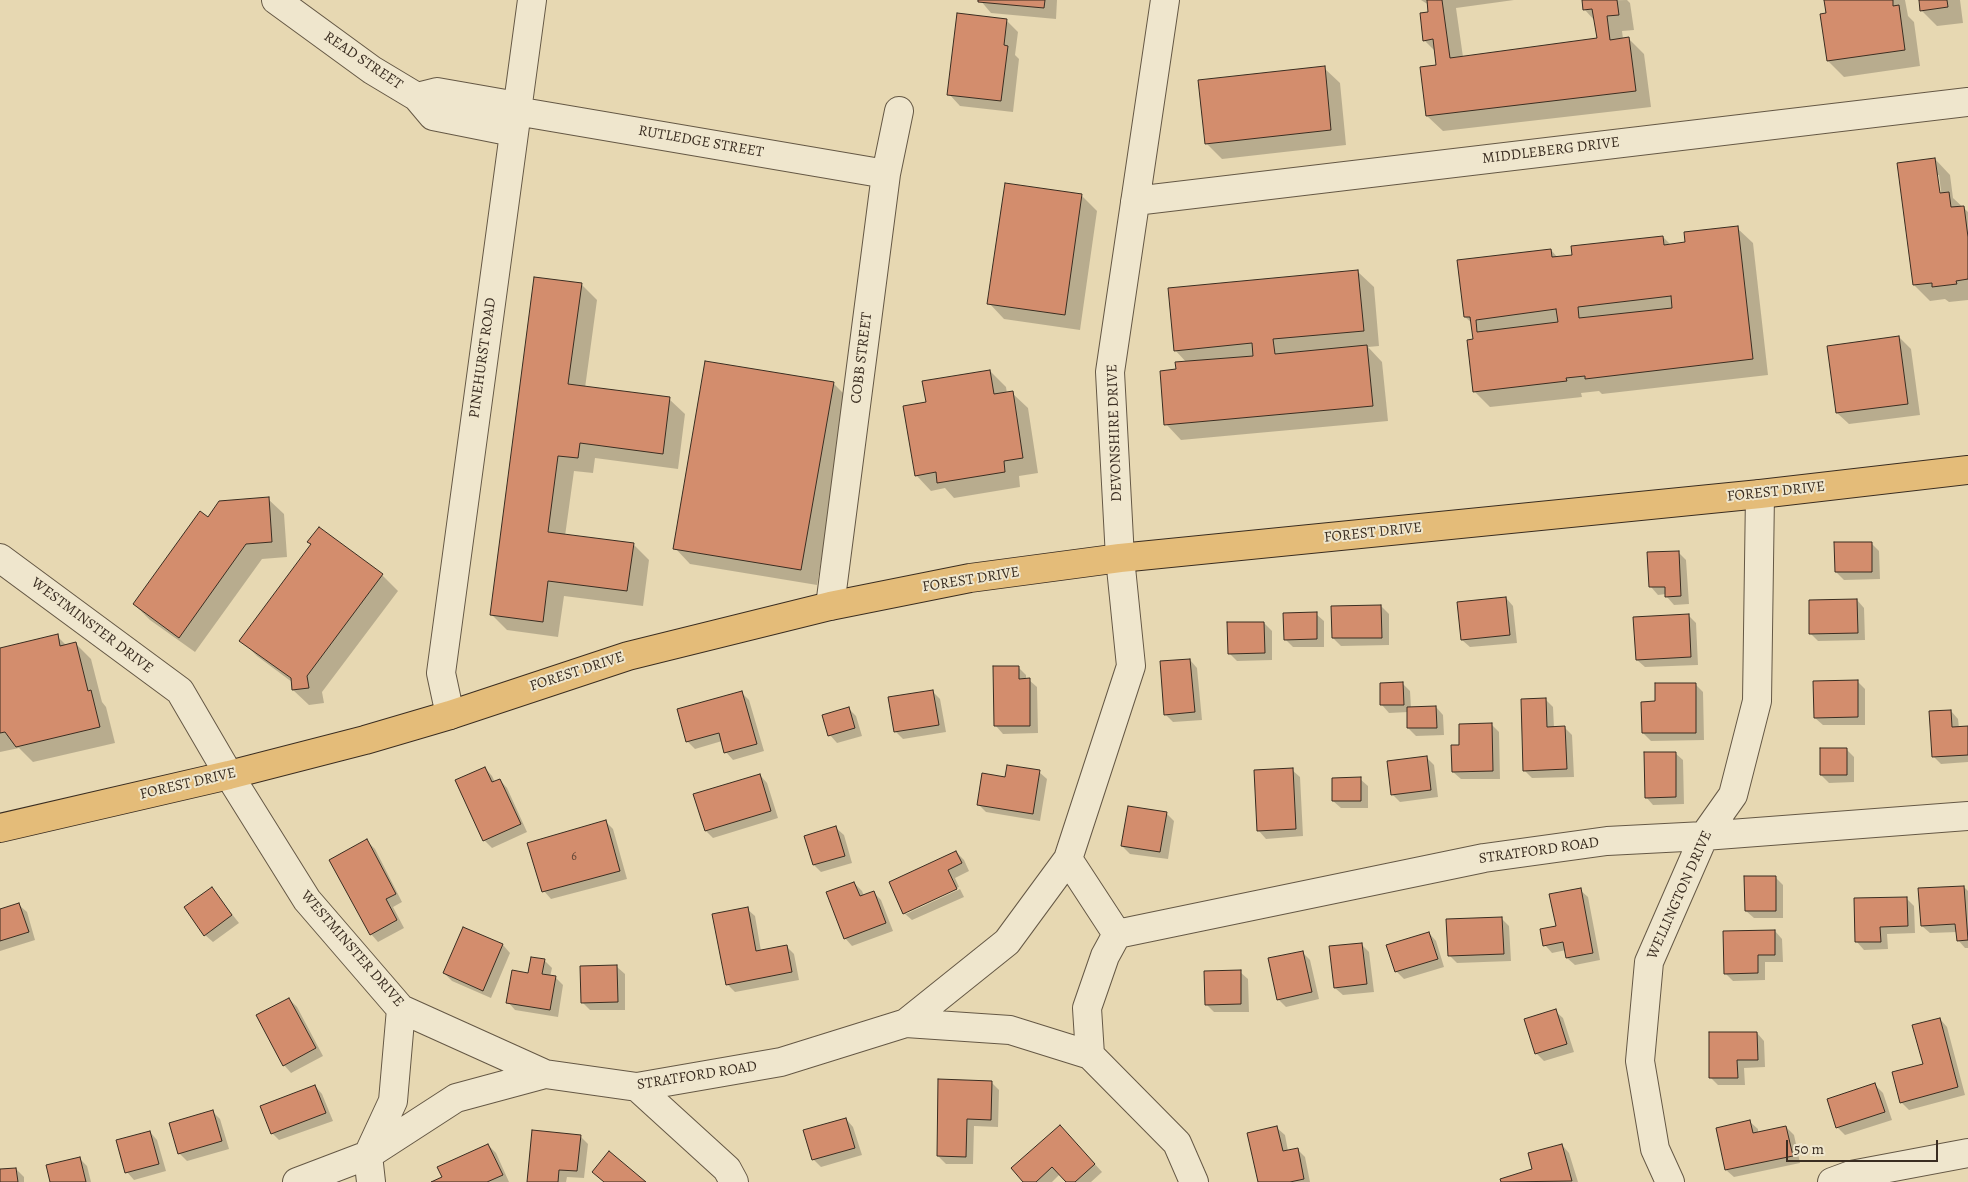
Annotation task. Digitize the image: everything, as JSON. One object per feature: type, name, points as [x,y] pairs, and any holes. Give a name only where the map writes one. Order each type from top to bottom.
[{"type":"main road","name":"FOREST DRIVE","points":[[0,828],[229,775],[365,740],[450,715],[628,656],[830,606],[970,578],[1120,558],[1760,494],[1968,470]]},
{"type":"street","name":"READ STREET","points":[[276,0],[372,70],[417,96],[434,116],[515,116]]},
{"type":"street","name":"PINEHURST ROAD","points":[[450,715],[441,673],[532,0]]},
{"type":"street","name":"DEVONSHIRE DRIVE","points":[[906,1023],[1007,942],[1068,860],[1131,666],[1120,558],[1110,372],[1165,0]]},
{"type":"street","name":"MIDDLEBERG DRIVE","points":[[1134,201],[1968,102]]},
{"type":"street","name":"COBB STREET","points":[[830,606],[886,174],[899,111]]},
{"type":"street","name":"RUTLEDGE STREET","points":[[515,116],[886,174]]},
{"type":"street","name":"WELLINGTON DRIVE","points":[[1670,1182],[1655,1149],[1640,1061],[1649,962],[1704,836],[1734,795],[1757,701],[1760,494]]},
{"type":"street","name":"WESTMINSTER DRIVE","points":[[0,558],[180,692],[306,900],[401,1009],[544,1074]]},
{"type":"street","name":"STRATFORD ROAD","points":[[1117,934],[1484,858],[1607,841],[1704,836],[1968,816]]},
{"type":"street","points":[[1068,860],[1117,934],[1105,956],[1087,1008],[1090,1055]]},
{"type":"street","points":[[372,1182],[368,1155],[393,1101],[401,1009]]},
{"type":"street","name":"STRATFORD ROAD","points":[[297,1182],[368,1155],[456,1098],[544,1074],[637,1087],[781,1062],[906,1023]]},
{"type":"street","points":[[906,1023],[1010,1030],[1090,1055],[1177,1143],[1194,1182]]},
{"type":"street","points":[[637,1087],[727,1169],[734,1182]]},
{"type":"street","points":[[1832,1182],[1851,1175],[1968,1153]]},
{"type":"building","points":[[978,0],[1045,0],[1044,8],[978,2]]},
{"type":"building","points":[[1427,0],[1442,0],[1450,58],[1597,38],[1592,9],[1583,10],[1582,0],[1617,0],[1619,15],[1607,16],[1610,40],[1629,37],[1636,91],[1426,116],[1420,67],[1436,65],[1433,39],[1423,41],[1420,13],[1428,12]]},
{"type":"building","points":[[1824,0],[1893,0],[1893,6],[1899,5],[1905,50],[1827,61],[1820,14],[1826,13]]},
{"type":"building","points":[[1919,0],[1947,0],[1948,7],[1920,11]]},
{"type":"building","points":[[957,13],[1007,19],[1004,45],[1008,46],[1001,101],[947,95]]},
{"type":"building","points":[[1325,66],[1331,130],[1205,144],[1198,80]]},
{"type":"building","points":[[1935,158],[1940,193],[1949,192],[1951,207],[1964,206],[1968,237],[1968,279],[1956,281],[1957,284],[1932,287],[1932,283],[1913,285],[1897,163]]},
{"type":"building","points":[[1005,183],[1082,194],[1065,315],[987,304]]},
{"type":"building","points":[[1738,226],[1753,359],[1585,379],[1585,376],[1566,378],[1567,381],[1473,392],[1467,340],[1473,339],[1470,317],[1464,317],[1457,260],[1551,249],[1552,257],[1572,255],[1571,246],[1663,236],[1664,245],[1685,242],[1684,232]],"holes":[[[1671,296],[1672,308],[1579,318],[1578,307]],[[1556,309],[1558,322],[1477,332],[1476,320]]]},
{"type":"building","points":[[1358,270],[1364,331],[1273,339],[1275,354],[1367,345],[1373,406],[1164,425],[1160,371],[1176,369],[1175,362],[1253,356],[1252,343],[1174,351],[1168,288]]},
{"type":"building","points":[[534,277],[582,283],[568,384],[670,397],[663,454],[580,443],[578,458],[558,456],[548,532],[634,543],[627,591],[548,581],[543,622],[490,615]]},
{"type":"building","points":[[1899,336],[1908,404],[1836,413],[1827,346]]},
{"type":"building","points":[[705,361],[834,382],[801,570],[673,549]]},
{"type":"building","points":[[990,370],[994,394],[1013,391],[1023,458],[1004,461],[1005,472],[937,483],[936,472],[915,476],[903,406],[926,402],[922,381]]},
{"type":"building","points":[[269,497],[272,542],[246,544],[179,638],[133,604],[200,511],[208,517],[219,501]]},
{"type":"building","points":[[319,527],[383,574],[307,676],[309,688],[292,690],[291,678],[239,641],[311,544],[307,542]]},
{"type":"building","points":[[1834,542],[1872,542],[1872,572],[1835,572]]},
{"type":"building","points":[[1679,551],[1681,596],[1665,597],[1665,587],[1649,587],[1647,552]]},
{"type":"building","points":[[1506,597],[1510,635],[1461,640],[1457,602]]},
{"type":"building","points":[[1857,599],[1858,633],[1809,634],[1809,600]]},
{"type":"building","points":[[1381,605],[1382,638],[1332,638],[1331,606]]},
{"type":"building","points":[[1317,612],[1317,639],[1284,640],[1283,613]]},
{"type":"building","points":[[1689,614],[1691,657],[1636,660],[1633,617]]},
{"type":"building","points":[[1227,622],[1264,622],[1265,653],[1228,654]]},
{"type":"building","points":[[58,634],[60,646],[76,642],[88,691],[91,690],[100,727],[16,747],[5,732],[0,733],[0,648]]},
{"type":"building","points":[[1190,659],[1195,712],[1164,715],[1160,661]]},
{"type":"building","points":[[993,666],[1019,666],[1019,679],[1030,678],[1030,726],[994,726]]},
{"type":"building","points":[[1858,680],[1858,717],[1814,718],[1813,681]]},
{"type":"building","points":[[1403,682],[1404,705],[1380,705],[1380,683]]},
{"type":"building","points":[[1655,683],[1696,683],[1696,733],[1642,733],[1641,702],[1655,701]]},
{"type":"building","points":[[933,690],[939,725],[894,732],[888,697]]},
{"type":"building","points":[[742,691],[757,744],[724,753],[719,733],[686,742],[677,709]]},
{"type":"building","points":[[1546,698],[1547,727],[1565,726],[1567,769],[1523,771],[1521,699]]},
{"type":"building","points":[[1436,706],[1437,728],[1407,728],[1407,707]]},
{"type":"building","points":[[849,707],[855,728],[828,736],[822,715]]},
{"type":"building","points":[[1951,710],[1952,727],[1968,726],[1968,755],[1932,757],[1929,711]]},
{"type":"building","points":[[1492,723],[1493,771],[1452,772],[1451,745],[1459,745],[1459,724]]},
{"type":"building","points":[[1820,748],[1847,748],[1847,775],[1820,775]]},
{"type":"building","points":[[1644,752],[1676,752],[1676,797],[1645,798]]},
{"type":"building","points":[[1427,756],[1431,790],[1391,795],[1387,761]]},
{"type":"building","points":[[1007,765],[1040,770],[1033,814],[977,805],[982,773],[1005,777]]},
{"type":"building","points":[[485,767],[492,782],[500,779],[521,824],[483,841],[455,780]]},
{"type":"building","points":[[1293,768],[1296,829],[1257,831],[1254,770]]},
{"type":"building","points":[[760,774],[771,811],[705,831],[693,794]]},
{"type":"building","points":[[1361,777],[1361,801],[1332,801],[1332,778]]},
{"type":"building","points":[[1128,806],[1167,812],[1160,852],[1121,846]]},
{"type":"building","points":[[606,820],[620,871],[542,892],[527,843]]},
{"type":"building","points":[[836,826],[845,856],[813,865],[804,836]]},
{"type":"building","points":[[367,839],[396,894],[386,899],[397,920],[370,935],[329,860]]},
{"type":"building","points":[[956,851],[962,863],[948,870],[957,889],[903,914],[889,882]]},
{"type":"building","points":[[1744,876],[1776,876],[1776,911],[1745,911]]},
{"type":"building","points":[[854,882],[860,896],[874,891],[886,923],[844,939],[826,892]]},
{"type":"building","points":[[1964,886],[1968,940],[1957,941],[1955,924],[1921,926],[1918,888]]},
{"type":"building","points":[[212,887],[232,915],[204,936],[184,907]]},
{"type":"building","points":[[1581,888],[1593,953],[1566,958],[1563,942],[1543,946],[1540,929],[1556,926],[1549,894]]},
{"type":"building","points":[[1907,897],[1908,926],[1880,927],[1881,942],[1855,942],[1854,898]]},
{"type":"building","points":[[19,903],[29,932],[0,941],[0,909]]},
{"type":"building","points":[[748,907],[756,951],[787,945],[792,972],[726,985],[712,914]]},
{"type":"building","points":[[1502,917],[1504,954],[1448,956],[1446,919]]},
{"type":"building","points":[[463,927],[503,944],[483,991],[443,973]]},
{"type":"building","points":[[1775,930],[1775,955],[1758,955],[1758,973],[1724,974],[1723,931]]},
{"type":"building","points":[[1429,932],[1438,959],[1395,972],[1386,945]]},
{"type":"building","points":[[1362,943],[1367,984],[1334,988],[1329,946]]},
{"type":"building","points":[[1303,951],[1312,992],[1277,1000],[1268,958]]},
{"type":"building","points":[[531,957],[545,959],[542,974],[556,976],[550,1010],[506,1003],[512,970],[528,973]]},
{"type":"building","points":[[617,965],[618,1002],[581,1003],[580,966]]},
{"type":"building","points":[[1241,970],[1241,1004],[1205,1005],[1204,971]]},
{"type":"building","points":[[289,998],[316,1048],[283,1066],[256,1015]]},
{"type":"building","points":[[1556,1009],[1567,1044],[1535,1054],[1524,1019]]},
{"type":"building","points":[[1940,1018],[1958,1087],[1900,1103],[1892,1072],[1923,1064],[1912,1025]]},
{"type":"building","points":[[1709,1032],[1757,1032],[1758,1060],[1737,1060],[1738,1078],[1709,1078]]},
{"type":"building","points":[[938,1079],[992,1081],[991,1120],[967,1119],[966,1157],[937,1156]]},
{"type":"building","points":[[1875,1083],[1885,1112],[1836,1128],[1827,1099]]},
{"type":"building","points":[[315,1085],[326,1113],[271,1134],[260,1106]]},
{"type":"building","points":[[213,1110],[222,1141],[178,1154],[169,1123]]},
{"type":"building","points":[[846,1118],[855,1148],[812,1160],[803,1130]]},
{"type":"building","points":[[1750,1120],[1753,1133],[1786,1126],[1793,1156],[1725,1170],[1716,1128]]},
{"type":"building","points":[[1060,1125],[1095,1164],[1075,1182],[1066,1182],[1052,1167],[1036,1182],[1023,1182],[1011,1168]]},
{"type":"building","points":[[1277,1126],[1283,1151],[1298,1148],[1304,1179],[1290,1182],[1258,1182],[1247,1133]]},
{"type":"building","points":[[532,1130],[581,1135],[577,1171],[559,1170],[558,1182],[527,1182]]},
{"type":"building","points":[[150,1131],[159,1164],[125,1173],[116,1140]]},
{"type":"building","points":[[488,1144],[503,1175],[487,1182],[431,1182],[442,1177],[437,1167]]},
{"type":"building","points":[[1562,1144],[1572,1181],[1501,1182],[1500,1179],[1532,1169],[1528,1153]]},
{"type":"building","points":[[609,1151],[646,1182],[604,1182],[592,1172]]},
{"type":"building","points":[[80,1157],[86,1182],[50,1182],[46,1165]]},
{"type":"building","points":[[16,1168],[18,1182],[0,1182],[0,1169]]}]
